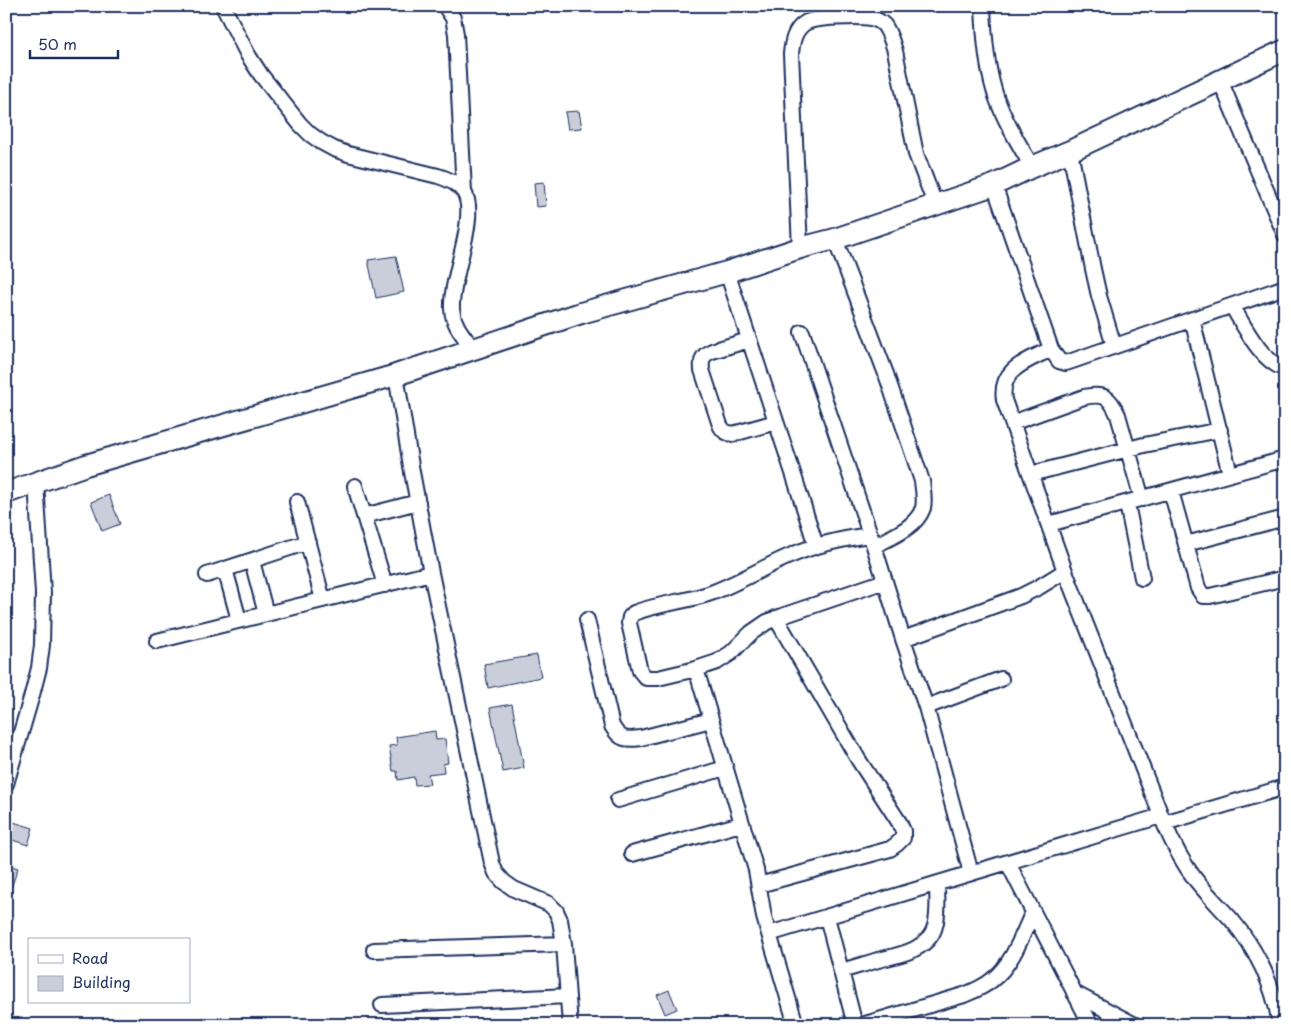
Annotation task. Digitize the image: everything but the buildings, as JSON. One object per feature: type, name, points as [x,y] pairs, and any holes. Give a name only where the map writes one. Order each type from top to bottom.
[{"type":"street","points":[[224,6],[244,48],[261,74],[310,134],[328,146],[348,154],[452,181],[464,192]]},
{"type":"street","points":[[445,6],[453,18],[456,34],[464,192],[468,205],[468,221],[454,290],[452,310],[459,330],[473,349]]},
{"type":"street","points":[[983,6],[988,64],[994,92],[1008,123],[1032,166]]},
{"type":"street","points":[[800,248],[791,54],[793,40],[798,30],[805,23],[816,19],[872,18],[883,24],[890,36],[895,51],[916,154],[935,204]]},
{"type":"street","points":[[6,493],[135,450],[396,374],[581,314],[835,239],[994,185],[1285,50]]},
{"type":"street","points":[[1220,80],[1285,234]]},
{"type":"street","points":[[1070,151],[1099,296],[1114,346]]},
{"type":"street","points":[[994,185],[1051,349],[1059,361],[1066,363],[1285,287]]},
{"type":"street","points":[[835,239],[886,374],[922,481],[924,495],[922,508],[914,522],[902,530],[872,540],[830,542],[816,546],[793,554],[707,594],[634,613],[630,617],[629,623],[640,671],[646,678],[658,678],[708,665],[725,657],[736,649],[751,633],[776,618],[885,581]]},
{"type":"street","points":[[726,272],[816,546]]},
{"type":"street","points":[[1232,306],[1262,353],[1269,361],[1285,368]]},
{"type":"street","points":[[1192,319],[1230,474]]},
{"type":"street","points":[[802,332],[926,707],[971,873]]},
{"type":"street","points":[[749,340],[706,353],[702,357],[702,370],[720,425],[727,433],[733,434],[776,422]]},
{"type":"street","points":[[1051,349],[1011,372],[1005,380],[1004,400],[1065,571],[1172,843],[1195,879],[1252,946],[1266,973],[1273,992],[1280,1025]]},
{"type":"street","points":[[396,374],[431,573],[492,863],[496,874],[504,882],[514,889],[548,904],[556,911],[560,920],[564,944],[570,1025]]},
{"type":"street","points":[[1012,423],[1084,397],[1094,395],[1106,397],[1113,404],[1118,416],[1142,499]]},
{"type":"street","points":[[1031,474],[1128,449],[1220,430]]},
{"type":"street","points":[[1049,524],[1285,459]]},
{"type":"street","points":[[6,784],[39,668],[42,645],[43,593],[36,482]]},
{"type":"street","points":[[355,486],[385,585]]},
{"type":"street","points":[[1171,491],[1198,588],[1203,596],[1210,596],[1285,578]]},
{"type":"street","points":[[297,502],[323,600]]},
{"type":"street","points":[[364,516],[418,502]]},
{"type":"street","points":[[1127,504],[1142,578]]},
{"type":"street","points":[[1186,544],[1285,518]]},
{"type":"street","points":[[207,575],[308,542]]},
{"type":"street","points":[[252,561],[266,614]]},
{"type":"street","points":[[225,569],[239,620]]},
{"type":"street","points":[[903,638],[1021,596],[1065,571]]},
{"type":"street","points":[[157,640],[431,573]]},
{"type":"street","points":[[759,885],[890,849],[903,838],[900,822],[858,759],[776,618]]},
{"type":"street","points":[[587,620],[612,726],[622,738],[641,738],[711,720]]},
{"type":"street","points":[[696,669],[756,870],[764,917],[796,1025]]},
{"type":"street","points":[[926,707],[1001,679]]},
{"type":"street","points":[[618,800],[725,768]]},
{"type":"street","points":[[769,934],[971,873],[1285,787]]},
{"type":"street","points":[[632,854],[742,824]]},
{"type":"street","points":[[1008,863],[1091,1025]]},
{"type":"street","points":[[841,971],[907,952],[929,938],[935,928],[937,917],[937,884]]},
{"type":"street","points":[[862,1025],[964,995],[992,981],[1010,961],[1033,912]]},
{"type":"street","points":[[827,917],[855,1025]]},
{"type":"street","points":[[374,950],[564,944]]},
{"type":"street","points":[[1074,992],[1135,1025]]},
{"type":"street","points":[[382,1005],[568,996]]}]
